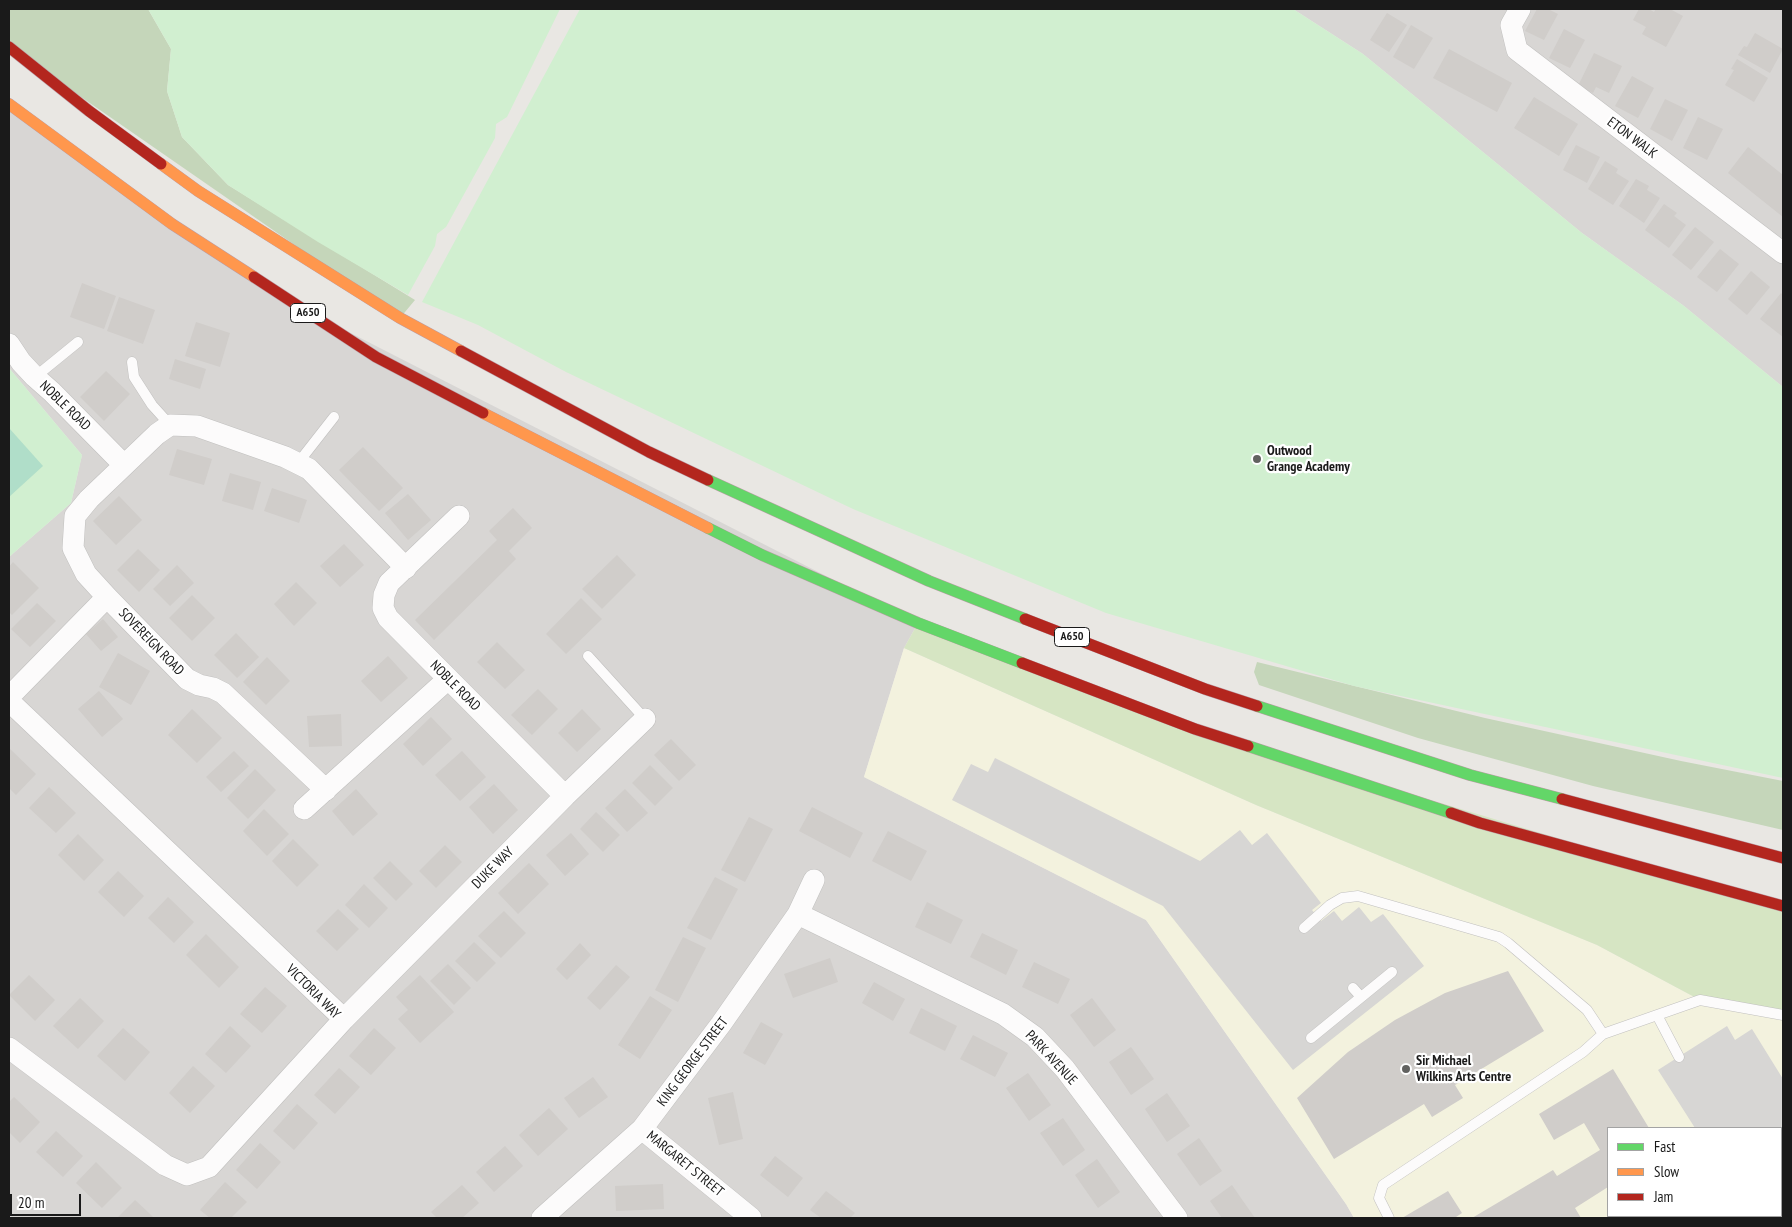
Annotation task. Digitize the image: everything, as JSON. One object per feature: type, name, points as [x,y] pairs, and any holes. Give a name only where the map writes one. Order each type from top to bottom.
[{"type":"highway","name":"A650","points":[[9,47],[89,111],[198,191],[400,318],[649,452],[780,514],[929,581],[1205,689],[1470,775],[1783,858]]},
{"type":"highway","name":"A650","points":[[9,104],[172,224],[376,357],[627,488],[762,555],[918,623],[1194,729],[1480,823],[1783,906]]},
{"type":"street","name":"ETON WALK","points":[[1520,9],[1512,25],[1516,50],[1783,253]]},
{"type":"street","name":"NOBLE ROAD","points":[[9,344],[21,362],[35,377],[124,466]]},
{"type":"street","points":[[107,597],[86,574],[73,548],[75,516],[89,499],[157,434],[170,425],[197,426],[285,457],[309,469],[406,568]]},
{"type":"street","name":"NOBLE ROAD","points":[[459,516],[389,584],[384,595],[383,608],[388,618],[565,796]]},
{"type":"street","name":"SOVEREIGN ROAD","points":[[9,699],[107,597],[187,679],[224,693],[326,790]]},
{"type":"street","points":[[304,809],[448,679]]},
{"type":"street","name":"VICTORIA WAY","points":[[9,699],[344,1019],[208,1168],[187,1175],[165,1165],[9,1048]]},
{"type":"street","name":"DUKE WAY","points":[[344,1019],[644,719]]},
{"type":"street","name":"KING GEORGE STREET","points":[[542,1218],[642,1129],[721,1024],[798,914],[814,880]]},
{"type":"street","name":"PARK AVENUE","points":[[798,914],[1003,1014],[1035,1037],[1065,1068],[1177,1218]]},
{"type":"street","name":"MARGARET STREET","points":[[642,1129],[751,1218]]},
{"type":"lane","points":[[35,377],[78,342]]},
{"type":"lane","points":[[132,362],[134,377],[152,406],[170,425]]},
{"type":"lane","points":[[298,463],[334,417]]},
{"type":"lane","points":[[588,656],[644,719]]},
{"type":"lane","points":[[1304,928],[1330,905],[1342,898],[1358,896],[1499,937],[1587,1010],[1603,1034]]},
{"type":"lane","points":[[1311,1038],[1392,972]]},
{"type":"lane","points":[[1353,988],[1361,997]]},
{"type":"lane","points":[[1389,1218],[1379,1198],[1383,1186],[1583,1052],[1603,1034],[1700,1000],[1783,1015]]},
{"type":"lane","points":[[1657,1015],[1678,1057]]},
{"type":"shaded area","points":[[9,9],[148,9],[171,49],[167,91],[182,137],[228,185],[415,300],[400,318],[9,47]]},
{"type":"shaded area","points":[[1293,9],[1783,9],[1783,387],[1684,306],[1582,233],[1363,54]]},
{"type":"shaded area","points":[[9,104],[288,301],[918,623],[904,648],[864,777],[1146,920],[1354,1218],[9,1218],[9,557],[71,503],[82,455],[9,368]]},
{"type":"shaded area","points":[[904,648],[1256,805],[1597,945],[1700,1000],[1783,1015],[1783,1218],[1354,1218],[1146,920],[864,777]]},
{"type":"shaded area","points":[[1257,662],[1485,718],[1681,761],[1783,781],[1783,830],[1593,786],[1418,738],[1259,685],[1254,672]]},
{"type":"shaded area","points":[[995,758],[1200,861],[1240,830],[1252,845],[1267,833],[1321,903],[1312,910],[1321,921],[1334,911],[1342,921],[1359,907],[1371,922],[1383,914],[1424,966],[1293,1070],[1163,906],[952,800],[971,764],[988,772]]},
{"type":"shaded area","points":[[1727,1026],[1735,1040],[1752,1029],[1783,1079],[1783,1151],[1782,1127],[1694,1127],[1658,1070]]},
{"type":"green space","points":[[148,9],[560,9],[507,117],[496,124],[495,138],[446,227],[437,234],[435,246],[408,295],[318,242],[228,185],[182,137],[167,91],[171,49]]},
{"type":"green space","name":"Outwood Grange Academy","points":[[580,9],[1293,9],[1363,54],[1582,233],[1684,306],[1783,387],[1783,778],[1354,686],[1106,613],[853,509],[566,372],[478,325],[422,302]]},
{"type":"green space","points":[[9,368],[82,455],[71,503],[9,557]]},
{"type":"green space","points":[[9,428],[43,466],[9,497]]},
{"type":"green space","points":[[918,623],[1195,729],[1783,906],[1783,1015],[1700,1000],[1597,945],[1256,805],[904,648]]},
{"type":"building","points":[[1537,9],[1548,9],[1558,14],[1544,40],[1525,31]]},
{"type":"building","points":[[1639,9],[1649,9],[1654,12],[1656,9],[1670,9],[1683,16],[1666,47],[1642,34],[1646,27],[1633,20]]},
{"type":"building","points":[[1387,13],[1407,25],[1389,52],[1370,40]]},
{"type":"building","points":[[1411,25],[1433,38],[1414,69],[1393,57]]},
{"type":"building","points":[[1564,29],[1585,40],[1570,68],[1549,58]]},
{"type":"building","points":[[1755,33],[1783,49],[1770,73],[1738,55],[1744,46],[1747,47]]},
{"type":"building","points":[[1449,49],[1512,83],[1497,112],[1433,78]]},
{"type":"building","points":[[1594,53],[1622,66],[1609,93],[1596,87],[1593,93],[1578,86]]},
{"type":"building","points":[[1737,59],[1768,78],[1754,102],[1725,85],[1734,70],[1731,69]]},
{"type":"building","points":[[1632,76],[1654,88],[1638,118],[1615,106]]},
{"type":"building","points":[[1534,97],[1578,124],[1559,156],[1514,128]]},
{"type":"building","points":[[1665,99],[1688,110],[1672,141],[1650,129]]},
{"type":"building","points":[[1698,117],[1723,129],[1707,160],[1683,148]]},
{"type":"building","points":[[1576,145],[1600,157],[1587,183],[1563,170]]},
{"type":"building","points":[[1748,147],[1783,175],[1783,217],[1728,173]]},
{"type":"building","points":[[1605,161],[1618,169],[1616,173],[1629,181],[1613,205],[1588,189]]},
{"type":"building","points":[[1636,179],[1649,186],[1647,190],[1660,198],[1644,223],[1619,206]]},
{"type":"building","points":[[1664,204],[1677,213],[1674,216],[1686,225],[1669,248],[1645,230]]},
{"type":"building","points":[[1695,227],[1714,242],[1691,270],[1672,255]]},
{"type":"building","points":[[1720,249],[1739,264],[1717,292],[1697,277]]},
{"type":"building","points":[[1751,271],[1770,287],[1747,315],[1728,299]]},
{"type":"building","points":[[82,283],[116,296],[104,329],[70,317]]},
{"type":"building","points":[[1781,293],[1783,295],[1783,337],[1760,319]]},
{"type":"building","points":[[119,297],[155,310],[143,344],[107,331]]},
{"type":"building","points":[[196,322],[230,333],[220,367],[185,356]]},
{"type":"building","points":[[175,359],[206,369],[200,389],[169,379]]},
{"type":"building","points":[[106,371],[130,394],[104,421],[80,397]]},
{"type":"building","points":[[363,447],[403,488],[379,511],[339,470]]},
{"type":"building","points":[[177,449],[212,459],[204,485],[169,475]]},
{"type":"building","points":[[230,473],[261,482],[253,510],[222,501]]},
{"type":"building","points":[[272,488],[307,500],[299,523],[264,511]]},
{"type":"building","points":[[408,494],[431,520],[408,540],[385,513]]},
{"type":"building","points":[[119,496],[142,520],[116,545],[93,521]]},
{"type":"building","points":[[513,508],[532,528],[509,551],[516,559],[434,640],[415,620],[497,540],[489,531]]},
{"type":"building","points":[[344,544],[364,565],[340,587],[320,566]]},
{"type":"building","points":[[138,549],[160,570],[139,592],[117,570]]},
{"type":"building","points":[[617,555],[636,575],[602,609],[582,589]]},
{"type":"building","points":[[13,562],[39,588],[12,615],[9,612],[9,567]]},
{"type":"building","points":[[177,565],[194,583],[170,606],[153,589]]},
{"type":"building","points":[[296,582],[317,603],[294,626],[274,604]]},
{"type":"building","points":[[192,595],[215,618],[192,641],[169,618]]},
{"type":"building","points":[[581,598],[602,619],[566,654],[546,634]]},
{"type":"building","points":[[37,603],[56,621],[30,647],[11,629]]},
{"type":"building","points":[[103,619],[118,637],[101,651],[86,634]]},
{"type":"building","points":[[236,633],[259,657],[237,678],[214,655]]},
{"type":"building","points":[[497,642],[525,670],[505,689],[477,662]]},
{"type":"building","points":[[118,653],[150,671],[131,705],[99,687]]},
{"type":"building","points":[[388,656],[408,678],[381,702],[361,681]]},
{"type":"building","points":[[267,657],[290,681],[266,705],[243,682]]},
{"type":"building","points":[[538,689],[558,709],[532,735],[511,715]]},
{"type":"building","points":[[99,691],[123,719],[102,737],[78,709]]},
{"type":"building","points":[[192,709],[222,738],[197,763],[168,735]]},
{"type":"building","points":[[582,709],[601,729],[577,752],[558,733]]},
{"type":"building","points":[[341,714],[342,746],[309,747],[307,716]]},
{"type":"building","points":[[431,717],[452,739],[423,766],[403,744]]},
{"type":"building","points":[[671,739],[696,765],[679,781],[654,755]]},
{"type":"building","points":[[9,748],[36,774],[16,795],[9,788]]},
{"type":"building","points":[[234,751],[249,766],[221,792],[206,777]]},
{"type":"building","points":[[462,751],[486,777],[460,801],[435,775]]},
{"type":"building","points":[[650,765],[673,788],[655,806],[632,783]]},
{"type":"building","points":[[255,769],[276,790],[248,819],[227,798]]},
{"type":"building","points":[[494,784],[518,810],[493,834],[469,807]]},
{"type":"building","points":[[49,787],[76,813],[56,833],[29,808]]},
{"type":"building","points":[[356,789],[378,814],[353,836],[332,811]]},
{"type":"building","points":[[625,789],[648,813],[627,832],[605,808]]},
{"type":"building","points":[[812,807],[863,833],[850,858],[799,831]]},
{"type":"building","points":[[264,809],[289,834],[267,856],[243,831]]},
{"type":"building","points":[[596,812],[620,835],[603,852],[580,829]]},
{"type":"building","points":[[749,817],[773,829],[745,882],[721,870]]},
{"type":"building","points":[[888,831],[927,851],[911,881],[872,861]]},
{"type":"building","points":[[571,833],[589,854],[565,876],[546,855]]},
{"type":"building","points":[[78,834],[104,860],[84,881],[58,855]]},
{"type":"building","points":[[293,839],[319,865],[297,887],[272,861]]},
{"type":"building","points":[[445,845],[462,862],[436,888],[419,871]]},
{"type":"building","points":[[390,861],[413,884],[396,901],[373,878]]},
{"type":"building","points":[[529,863],[549,884],[518,914],[498,893]]},
{"type":"building","points":[[118,871],[144,896],[124,917],[98,892]]},
{"type":"building","points":[[715,877],[738,889],[711,940],[687,928]]},
{"type":"building","points":[[364,884],[388,908],[369,928],[345,905]]},
{"type":"building","points":[[168,897],[194,922],[174,943],[148,918]]},
{"type":"building","points":[[927,902],[963,920],[951,944],[915,927]]},
{"type":"building","points":[[338,909],[359,929],[337,951],[316,931]]},
{"type":"building","points":[[504,911],[526,933],[501,958],[478,936]]},
{"type":"building","points":[[982,933],[1018,950],[1006,975],[970,957]]},
{"type":"building","points":[[206,934],[239,967],[219,988],[186,955]]},
{"type":"building","points":[[683,937],[706,948],[678,1002],[655,990]]},
{"type":"building","points":[[474,942],[496,963],[477,982],[455,961]]},
{"type":"building","points":[[580,943],[591,955],[567,980],[556,969]]},
{"type":"building","points":[[830,958],[838,982],[793,998],[784,974]]},
{"type":"building","points":[[1034,962],[1070,979],[1058,1004],[1022,987]]},
{"type":"building","points":[[448,964],[471,988],[454,1005],[430,981]]},
{"type":"building","points":[[616,965],[630,977],[600,1010],[587,998]]},
{"type":"building","name":"Sir Michael Wilkins Arts Centre","points":[[1508,971],[1544,1031],[1455,1085],[1463,1098],[1432,1117],[1424,1104],[1334,1159],[1297,1098],[1348,1052],[1395,1020],[1445,993]]},
{"type":"building","points":[[29,975],[55,1000],[35,1021],[9,995]]},
{"type":"building","points":[[420,975],[454,1012],[420,1043],[398,1019],[408,1010],[396,997]]},
{"type":"building","points":[[874,982],[905,999],[893,1021],[862,1003]]},
{"type":"building","points":[[265,987],[287,1006],[262,1033],[240,1014]]},
{"type":"building","points":[[650,996],[672,1010],[640,1059],[618,1045]]},
{"type":"building","points":[[80,998],[104,1021],[78,1049],[53,1026]]},
{"type":"building","points":[[1092,998],[1116,1030],[1094,1047],[1070,1015]]},
{"type":"building","points":[[921,1008],[957,1026],[945,1051],[909,1033]]},
{"type":"building","points":[[761,1022],[783,1034],[765,1065],[743,1053]]},
{"type":"building","points":[[230,1026],[251,1046],[226,1073],[205,1054]]},
{"type":"building","points":[[123,1028],[150,1052],[125,1081],[97,1056]]},
{"type":"building","points":[[374,1028],[396,1048],[371,1075],[349,1056]]},
{"type":"building","points":[[973,1035],[1008,1053],[995,1077],[960,1059]]},
{"type":"building","points":[[1131,1047],[1154,1079],[1131,1095],[1109,1062]]},
{"type":"building","points":[[193,1066],[215,1086],[190,1113],[169,1093]]},
{"type":"building","points":[[339,1068],[360,1087],[335,1114],[314,1095]]},
{"type":"building","points":[[1613,1069],[1648,1127],[1607,1127],[1607,1188],[1575,1208],[1581,1218],[1472,1218],[1553,1170],[1557,1176],[1600,1150],[1584,1123],[1554,1140],[1539,1114]]},
{"type":"building","points":[[1028,1073],[1051,1105],[1029,1121],[1006,1088]]},
{"type":"building","points":[[593,1077],[608,1097],[579,1118],[564,1098]]},
{"type":"building","points":[[733,1092],[743,1139],[719,1145],[708,1098]]},
{"type":"building","points":[[1167,1093],[1190,1126],[1167,1142],[1145,1109]]},
{"type":"building","points":[[14,1097],[40,1122],[20,1143],[9,1132],[9,1102]]},
{"type":"building","points":[[297,1104],[318,1123],[294,1150],[273,1131]]},
{"type":"building","points":[[549,1108],[568,1129],[538,1156],[519,1135]]},
{"type":"building","points":[[1063,1118],[1085,1150],[1063,1166],[1040,1133]]},
{"type":"building","points":[[56,1131],[83,1156],[63,1177],[36,1152]]},
{"type":"building","points":[[1199,1138],[1222,1171],[1200,1186],[1177,1154]]},
{"type":"building","points":[[260,1143],[281,1162],[257,1189],[236,1170]]},
{"type":"building","points":[[505,1146],[523,1166],[494,1192],[476,1172]]},
{"type":"building","points":[[775,1156],[803,1178],[788,1197],[760,1175]]},
{"type":"building","points":[[1097,1159],[1120,1192],[1098,1208],[1075,1175]]},
{"type":"building","points":[[96,1162],[122,1188],[102,1208],[76,1183]]},
{"type":"building","points":[[225,1182],[247,1202],[231,1218],[210,1218],[200,1210]]},
{"type":"building","points":[[663,1184],[664,1209],[616,1211],[615,1186]]},
{"type":"building","points":[[462,1185],[479,1203],[462,1218],[437,1218],[431,1212]]},
{"type":"building","points":[[1232,1185],[1255,1218],[1222,1218],[1210,1201]]},
{"type":"building","points":[[826,1191],[855,1213],[850,1218],[821,1218],[810,1210]]},
{"type":"building","points":[[1448,1191],[1462,1213],[1457,1218],[1402,1218]]},
{"type":"building","points":[[135,1200],[149,1213],[154,1218],[117,1218]]},
{"type":"building","points":[[1642,1217],[1703,1218],[1643,1218]]},
{"type":"traffic: fast","points":[[708,480],[929,581],[1025,619]]},
{"type":"traffic: fast","points":[[708,528],[762,555],[918,623],[1022,663]]},
{"type":"traffic: fast","points":[[1257,706],[1470,775],[1562,799]]},
{"type":"traffic: fast","points":[[1248,746],[1451,813]]},
{"type":"traffic: slow","points":[[9,104],[172,224],[254,277]]},
{"type":"traffic: slow","points":[[161,164],[198,191],[400,318],[461,351]]},
{"type":"traffic: slow","points":[[483,413],[708,528]]},
{"type":"traffic: jam","points":[[9,47],[89,111],[161,164]]},
{"type":"traffic: jam","points":[[254,277],[376,357],[483,413]]},
{"type":"traffic: jam","points":[[461,351],[649,452],[708,480]]},
{"type":"traffic: jam","points":[[1025,619],[1205,689],[1257,706]]},
{"type":"traffic: jam","points":[[1022,663],[1195,729],[1248,746]]},
{"type":"traffic: jam","points":[[1562,799],[1783,858]]},
{"type":"traffic: jam","points":[[1451,813],[1480,823],[1783,906]]},
{"type":"place","name":"Outwood Grange Academy","points":[[1257,459]]},
{"type":"place","name":"Sir Michael Wilkins Arts Centre","points":[[1406,1069]]}]
